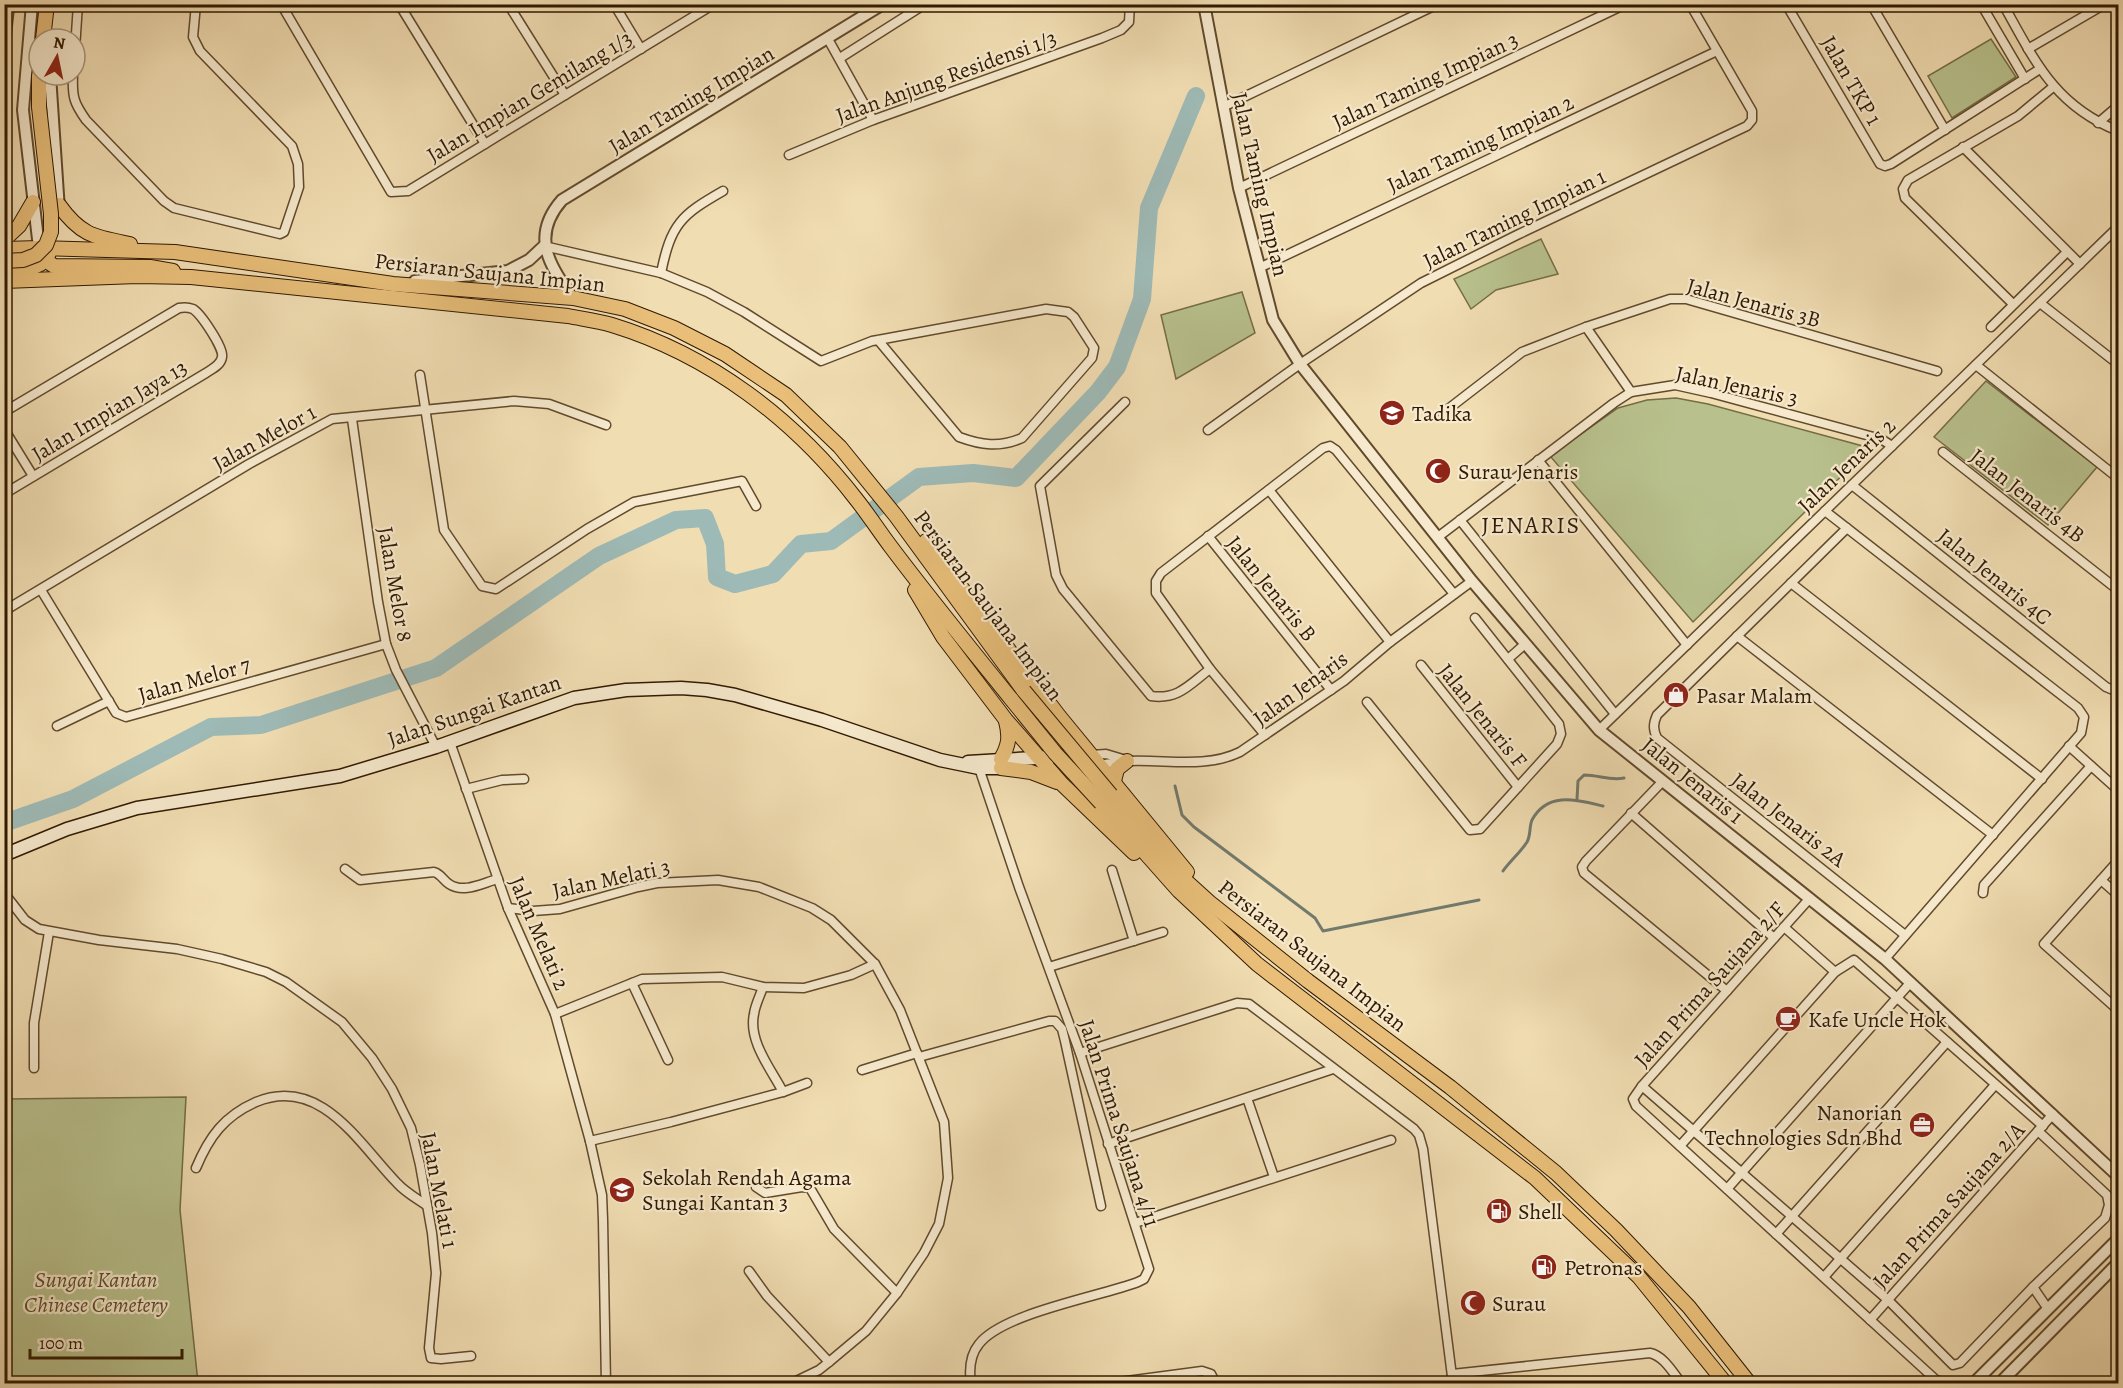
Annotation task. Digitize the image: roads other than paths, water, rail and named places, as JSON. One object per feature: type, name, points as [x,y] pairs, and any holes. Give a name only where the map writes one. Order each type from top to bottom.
[{"type":"highway","points":[[45,27],[48,4]]},
{"type":"highway","points":[[4,261],[23,260],[36,255],[46,245],[51,232],[39,87]]},
{"type":"highway","points":[[4,240],[19,226],[33,202]]},
{"type":"highway","points":[[59,205],[77,228],[89,234],[175,252]]},
{"type":"highway","name":"Persiaran Saujana Impian","points":[[4,249],[44,252],[175,252],[393,284],[573,298],[625,309],[674,328],[725,354],[786,395],[840,447],[899,513],[1024,691],[1179,891],[1257,964],[1535,1178],[1639,1277],[1726,1383]]},
{"type":"highway","points":[[4,271],[35,267],[44,252],[54,266],[164,268],[191,277]]},
{"type":"highway","name":"Persiaran Saujana Impian","points":[[4,281],[137,276],[191,277],[568,316],[610,324],[654,339],[696,360],[735,384],[783,421],[856,498],[890,546],[1055,753],[1106,799],[1177,873],[1209,902],[1308,981],[1450,1087],[1556,1173],[1616,1230],[1689,1307],[1750,1383]]},
{"type":"highway","points":[[899,513],[1059,716],[1182,864],[1209,902]]},
{"type":"highway","points":[[890,546],[943,637],[1006,720],[1062,784],[1160,878],[1179,891]]},
{"type":"highway","points":[[1006,720],[1010,736],[1001,764],[1062,784]]},
{"type":"highway","points":[[1114,781],[1117,769],[1126,761]]},
{"type":"main road","name":"Jalan Sungai Kantan","points":[[4,855],[67,829],[137,808],[340,776],[436,747],[574,698],[626,690],[681,688],[735,695],[822,720],[919,754],[979,768],[1001,764]]},
{"type":"main road","name":"Jalan Sungai Kantan","points":[[958,764],[1096,759]]},
{"type":"street","points":[[4,57],[10,4]]},
{"type":"street","points":[[32,4],[23,110],[33,202],[44,252]]},
{"type":"street","points":[[48,4],[49,27]]},
{"type":"street","points":[[76,27],[78,4]]},
{"type":"street","points":[[73,87],[75,105],[86,120],[164,201],[174,208],[280,234],[287,228],[299,188],[298,164],[292,146],[197,45],[193,37],[196,4]]},
{"type":"street","name":"Jalan Impian Gemilang 1/3","points":[[281,4],[391,192],[408,191],[714,4]]},
{"type":"street","points":[[399,4],[484,144]]},
{"type":"street","points":[[508,4],[565,95]]},
{"type":"street","points":[[614,4],[641,49]]},
{"type":"street","name":"Jalan Taming Impian","points":[[544,246],[548,224],[554,210],[562,200],[883,4]]},
{"type":"street","points":[[840,58],[925,4]]},
{"type":"street","name":"Jalan Anjung Residensi 1/3","points":[[789,155],[873,120],[1121,30],[1129,22],[1130,4]]},
{"type":"street","name":"Jalan Taming Impian","points":[[1204,4],[1239,188],[1259,268],[1273,320],[1300,364]]},
{"type":"street","points":[[1223,107],[1438,4]]},
{"type":"street","name":"Jalan Taming Impian 3","points":[[1239,188],[1626,4]]},
{"type":"street","points":[[1690,4],[1717,51]]},
{"type":"street","name":"Jalan TKP 1","points":[[1786,4],[1880,164],[1886,166],[1892,164],[1945,130]]},
{"type":"street","points":[[1871,4],[1945,130],[2040,69]]},
{"type":"street","points":[[1981,4],[2025,79]]},
{"type":"street","points":[[2003,4],[2040,69],[2053,87],[2082,113],[2118,131]]},
{"type":"street","points":[[2028,49],[2105,4]]},
{"type":"street","points":[[828,39],[873,120]]},
{"type":"street","name":"Jalan Taming Impian 1","points":[[1208,430],[1300,364],[1421,283],[1748,126],[1752,120],[1752,111],[1717,51]]},
{"type":"street","name":"Jalan Taming Impian 2","points":[[1259,268],[1717,51]]},
{"type":"street","points":[[44,252],[55,231],[59,205],[51,87]]},
{"type":"street","points":[[2013,304],[1905,198],[1903,189],[1908,180],[2018,116],[2053,87]]},
{"type":"street","points":[[2098,123],[2118,106]]},
{"type":"street","points":[[1963,147],[2080,264]]},
{"type":"street","points":[[661,273],[666,250],[681,220],[693,208],[723,191]]},
{"type":"street","name":"Jalan Jenaris 2","points":[[1599,730],[2118,227]]},
{"type":"street","points":[[544,246],[661,273],[706,292],[744,312],[816,360],[825,360],[878,340],[1046,309],[1068,312],[1074,317],[1094,348],[1092,358],[1022,438],[994,445],[979,444],[959,437],[878,340]]},
{"type":"street","points":[[393,284],[508,271],[529,260],[544,246]]},
{"type":"street","points":[[544,246],[573,298]]},
{"type":"street","points":[[1990,327],[2067,252]]},
{"type":"street","name":"Jalan Jenaris 3B","points":[[1443,413],[1522,352],[1670,298],[1686,299],[1937,371]]},
{"type":"street","points":[[2040,303],[2117,359]]},
{"type":"street","name":"Jalan Impian Jaya 13","points":[[4,412],[179,308],[187,307],[195,311],[222,350],[220,364],[4,494]]},
{"type":"street","points":[[1586,327],[1631,392]]},
{"type":"street","name":"Jalan Jenaris 1","points":[[1300,364],[1472,581],[1599,730],[1885,959],[2118,1174]]},
{"type":"street","points":[[1976,365],[2118,478]]},
{"type":"street","points":[[420,375],[444,530],[482,586],[496,589],[587,529],[634,502],[742,481],[756,506]]},
{"type":"street","name":"Jalan Jenaris 3","points":[[1438,537],[1631,392],[1675,385],[1881,439],[1892,446]]},
{"type":"street","name":"Jalan Melor 1","points":[[4,611],[258,459],[337,418],[352,419],[514,401],[549,404],[606,425]]},
{"type":"street","points":[[1125,402],[1040,486],[1056,576],[1063,589],[1151,696],[1164,698],[1174,696],[1210,669]]},
{"type":"street","name":"Jalan Melor 8","points":[[352,419],[376,591],[386,644],[396,670],[436,747]]},
{"type":"street","points":[[4,429],[33,476]]},
{"type":"street","points":[[1265,735],[1210,669],[1156,593],[1156,581],[1161,573],[1323,448],[1330,446],[1336,450],[1454,594]]},
{"type":"street","name":"Jalan Jenaris 4B","points":[[1943,452],[2118,590]]},
{"type":"street","points":[[1538,460],[1686,645]]},
{"type":"street","name":"Jalan Jenaris 4C","points":[[1852,485],[2106,687],[2118,692]]},
{"type":"street","points":[[1269,490],[1390,642]]},
{"type":"street","points":[[1825,511],[2078,708],[2084,717],[2080,733],[1885,959]]},
{"type":"street","points":[[1460,520],[1615,714]]},
{"type":"street","points":[[1847,528],[1737,636],[1993,835]]},
{"type":"street","name":"Jalan Jenaris B","points":[[1208,536],[1331,690]]},
{"type":"street","name":"Jalan Jenaris","points":[[1096,759],[1213,761],[1228,758],[1331,690],[1390,642],[1472,581]]},
{"type":"street","points":[[1791,583],[2042,779]]},
{"type":"street","name":"Jalan Melor 7","points":[[40,590],[116,712],[126,717],[386,644]]},
{"type":"street","points":[[1367,702],[1470,830],[1480,829],[1557,744],[1561,734],[1559,724],[1475,618]]},
{"type":"street","name":"Jalan Jenaris 2A","points":[[1737,636],[1657,715],[1653,723],[1657,738],[1905,935]]},
{"type":"street","points":[[1508,659],[1525,644]]},
{"type":"street","name":"Jalan Jenaris F","points":[[1420,665],[1518,787]]},
{"type":"street","points":[[57,726],[109,700]]},
{"type":"street","name":"Jalan Melati 2","points":[[450,742],[508,908],[555,1014],[590,1141],[602,1204],[606,1383]]},
{"type":"street","points":[[2069,746],[2118,790]]},
{"type":"street","name":"Jalan Jenaris","points":[[1096,759],[1106,754],[1126,761]]},
{"type":"street","points":[[1983,892],[1984,885],[2091,766]]},
{"type":"street","name":"Jalan Prima Saujana 4/11","points":[[971,1383],[973,1353],[985,1337],[995,1330],[1020,1319],[1119,1289],[1144,1279],[1149,1269],[1080,1053],[1019,887],[979,768]]},
{"type":"street","points":[[466,789],[502,780],[524,779]]},
{"type":"street","points":[[1662,782],[1582,867],[1584,873],[1727,991]]},
{"type":"street","points":[[1631,813],[1774,938]]},
{"type":"street","points":[[2118,861],[2044,944],[2118,1010]]},
{"type":"street","points":[[345,869],[360,880],[434,872],[450,885],[461,889],[498,879]]},
{"type":"street","points":[[1112,870],[1134,941]]},
{"type":"street","name":"Jalan Melati 3","points":[[508,908],[533,911],[560,909],[657,883],[718,880],[759,887],[812,908],[831,920],[876,964],[900,1010],[944,1122],[948,1178],[939,1224],[924,1253],[897,1293],[866,1330],[819,1370],[790,1383]]},
{"type":"street","points":[[2101,880],[2118,896]]},
{"type":"street","name":"Jalan Melati 1","points":[[4,893],[25,920],[39,929],[177,949],[222,958],[266,972],[309,996],[342,1022],[372,1058],[392,1089],[411,1128],[432,1233],[436,1273],[429,1348],[431,1358],[471,1356]]},
{"type":"street","name":"Jalan Prima Saujana 2/F","points":[[1680,1146],[1636,1106],[1633,1099],[1635,1094],[1810,898]]},
{"type":"street","points":[[1784,927],[1835,972]]},
{"type":"street","points":[[34,1068],[34,1023],[49,932]]},
{"type":"street","points":[[1049,967],[1163,932]]},
{"type":"street","points":[[1642,1086],[1693,1131],[1887,1300],[1953,1365],[1960,1363],[2032,1287],[2105,1218],[2109,1205],[2107,1195],[2041,1128],[1854,960],[1835,972],[1693,1131],[1680,1146],[1937,1382],[1948,1383]]},
{"type":"street","points":[[555,1014],[642,979],[722,977],[763,987],[804,988],[851,975],[876,964]]},
{"type":"street","points":[[1727,1189],[1911,982]]},
{"type":"street","points":[[632,983],[668,1060]]},
{"type":"street","points":[[763,987],[754,1013],[754,1032],[761,1052],[783,1092]]},
{"type":"street","points":[[1080,1053],[1237,1003],[1252,1006],[1408,1124],[1419,1135],[1424,1149],[1452,1379],[1650,1353],[1657,1354],[1682,1383]]},
{"type":"street","points":[[862,1070],[1054,1021],[1062,1029],[1101,1206]]},
{"type":"street","points":[[1776,1234],[1947,1042]]},
{"type":"street","points":[[1108,1144],[1334,1069]]},
{"type":"street","points":[[590,1141],[671,1122],[783,1092],[807,1083]]},
{"type":"street","points":[[1824,1277],[1995,1085]]},
{"type":"street","points":[[196,1168],[215,1132],[229,1117],[246,1106],[265,1099],[302,1098],[318,1104],[336,1117],[357,1136],[397,1183],[426,1205]]},
{"type":"street","points":[[1247,1098],[1274,1177]]},
{"type":"street","name":"Jalan Prima Saujana 2/A","points":[[1870,1320],[2053,1114]]},
{"type":"street","points":[[1135,1223],[1391,1140]]},
{"type":"street","points":[[756,1187],[765,1193],[802,1187],[810,1188],[834,1230],[897,1293]]},
{"type":"street","points":[[1973,1383],[2118,1239]]},
{"type":"street","points":[[1999,1383],[2118,1263]]},
{"type":"street","points":[[749,1271],[767,1296],[829,1362]]},
{"type":"street","points":[[2032,1287],[2048,1309]]},
{"type":"street","points":[[1104,1383],[1203,1371],[1211,1374],[1216,1383]]},
{"type":"waterway","points":[[4,823],[73,799],[211,727],[261,725],[436,668],[599,556],[676,520],[705,518],[715,544],[717,577],[735,584],[773,574],[801,544],[831,541],[919,477],[973,473],[1016,478],[1098,392],[1117,367],[1142,299],[1149,208],[1196,96]]},
{"type":"waterway","points":[[1577,799],[1578,781],[1584,775],[1624,778]]},
{"type":"waterway","points":[[1175,786],[1182,815],[1194,827],[1315,918],[1323,931],[1479,900]]},
{"type":"waterway","points":[[1503,871],[1527,842],[1532,820],[1546,805],[1555,801],[1573,800],[1603,806]]},
{"type":"place","name":"Tadika","points":[[1392,413]]},
{"type":"place","name":"Surau Jenaris","points":[[1438,471]]},
{"type":"place","name":"Pasar Malam","points":[[1676,695]]},
{"type":"place","name":"Kafe Uncle Hok","points":[[1788,1019]]},
{"type":"place","name":"Nanorian Technologies Sdn Bhd","points":[[1922,1125]]},
{"type":"place","name":"Sekolah Rendah Agama Sungai Kantan 3","points":[[622,1190]]},
{"type":"place","name":"Shell","points":[[1499,1211]]},
{"type":"place","name":"Petronas","points":[[1544,1267]]},
{"type":"place","name":"Surau","points":[[1473,1303]]},
{"type":"district","name":"JENARIS","points":[[1531,525]]},
{"type":"park label","name":"Sungai Kantan Chinese Cemetery","points":[[96,1292]]}]
